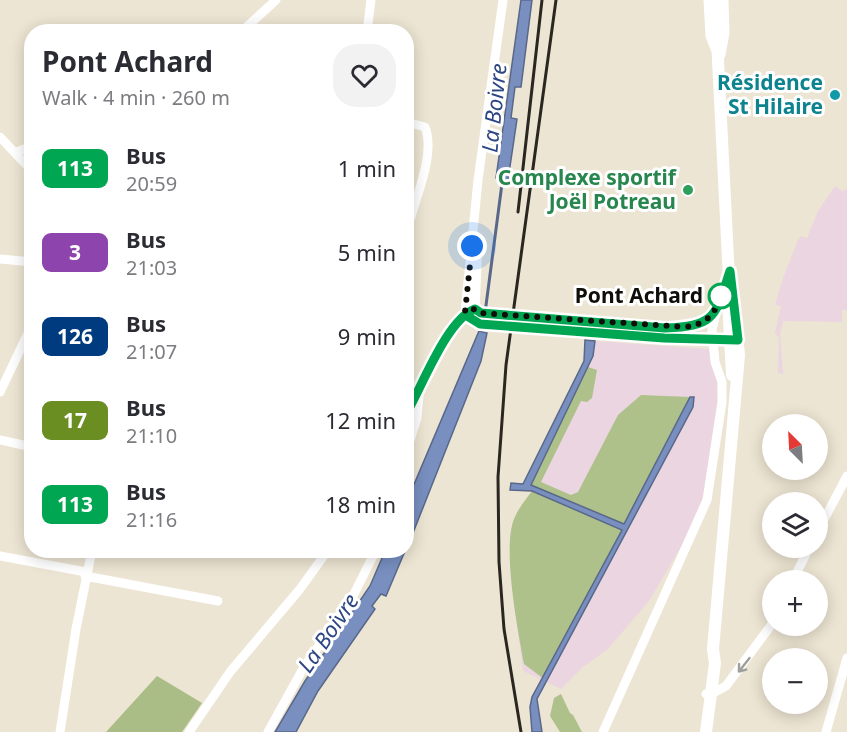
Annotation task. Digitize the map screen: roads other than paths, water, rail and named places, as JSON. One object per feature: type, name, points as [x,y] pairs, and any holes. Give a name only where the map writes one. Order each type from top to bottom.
[{"type":"main road","points":[[707,728],[705,708],[709,693],[709,662],[713,649],[736,400],[720,60],[715,0]]},
{"type":"main road","points":[[734,337],[730,358],[736,400]]},
{"type":"street","points":[[250,24],[276,0]]},
{"type":"street","points":[[368,24],[371,0]]},
{"type":"street","points":[[414,400],[447,337],[465,312],[478,180],[502,0]]},
{"type":"street","points":[[708,0],[710,36],[720,60]]},
{"type":"street","points":[[720,60],[726,33],[724,0]]},
{"type":"street","points":[[414,124],[425,127],[428,134],[427,153],[414,205]]},
{"type":"street","points":[[0,137],[24,161]]},
{"type":"street","points":[[17,152],[24,149]]},
{"type":"street","points":[[478,180],[479,315]]},
{"type":"street","points":[[0,259],[24,261]]},
{"type":"street","points":[[603,732],[707,500],[722,402],[722,382],[715,364],[711,341],[713,320],[730,271]]},
{"type":"street","points":[[542,323],[665,328],[700,324],[710,319],[717,309]]},
{"type":"street","points":[[465,312],[542,323],[711,341],[734,337]]},
{"type":"street","points":[[465,312],[470,319],[479,315]]},
{"type":"street","points":[[665,328],[711,341],[730,358]]},
{"type":"street","points":[[0,392],[24,345]]},
{"type":"street","points":[[414,428],[419,391]]},
{"type":"street","points":[[0,440],[24,445]]},
{"type":"street","points":[[828,512],[847,476]]},
{"type":"street","points":[[0,556],[218,601]]},
{"type":"street","points":[[60,732],[90,558]]},
{"type":"street","points":[[189,732],[230,672],[300,589],[322,558]]},
{"type":"street","points":[[268,732],[304,667],[352,598],[372,558]]},
{"type":"street","points":[[709,693],[724,688],[740,670],[764,636]]},
{"type":"street","points":[[826,732],[847,658]]},
{"type":"water","name":"La Boivre","points":[[521,0],[532,0],[521,87],[515,87],[511,118],[517,119],[508,180],[496,178]]},
{"type":"water","points":[[479,331],[487,333],[481,361],[414,530],[414,484]]},
{"type":"water","points":[[585,340],[595,341],[593,356],[531,485],[624,524],[690,397],[694,397],[693,407],[537,699],[542,732],[532,732],[530,707],[532,697],[622,530],[532,491],[510,490],[511,483],[523,484],[584,361]]},
{"type":"water","name":"La Boivre","points":[[382,558],[402,558],[386,596],[381,594],[372,606],[375,609],[318,691],[296,732],[275,732],[305,681],[370,586]]},
{"type":"waterway","name":"La Boivre","points":[[485,313],[503,176]]},
{"type":"railway","points":[[518,212],[542,0]]},
{"type":"railway","points":[[521,732],[504,629],[499,562],[498,477],[506,365],[556,0]]},
{"type":"place","name":"Résidence St Hilaire","points":[[835,95]]},
{"type":"place","name":"Complexe sportif Joël Potreau","points":[[688,190]]},
{"type":"place","name":"Pont Achard","points":[[721,296]]}]
